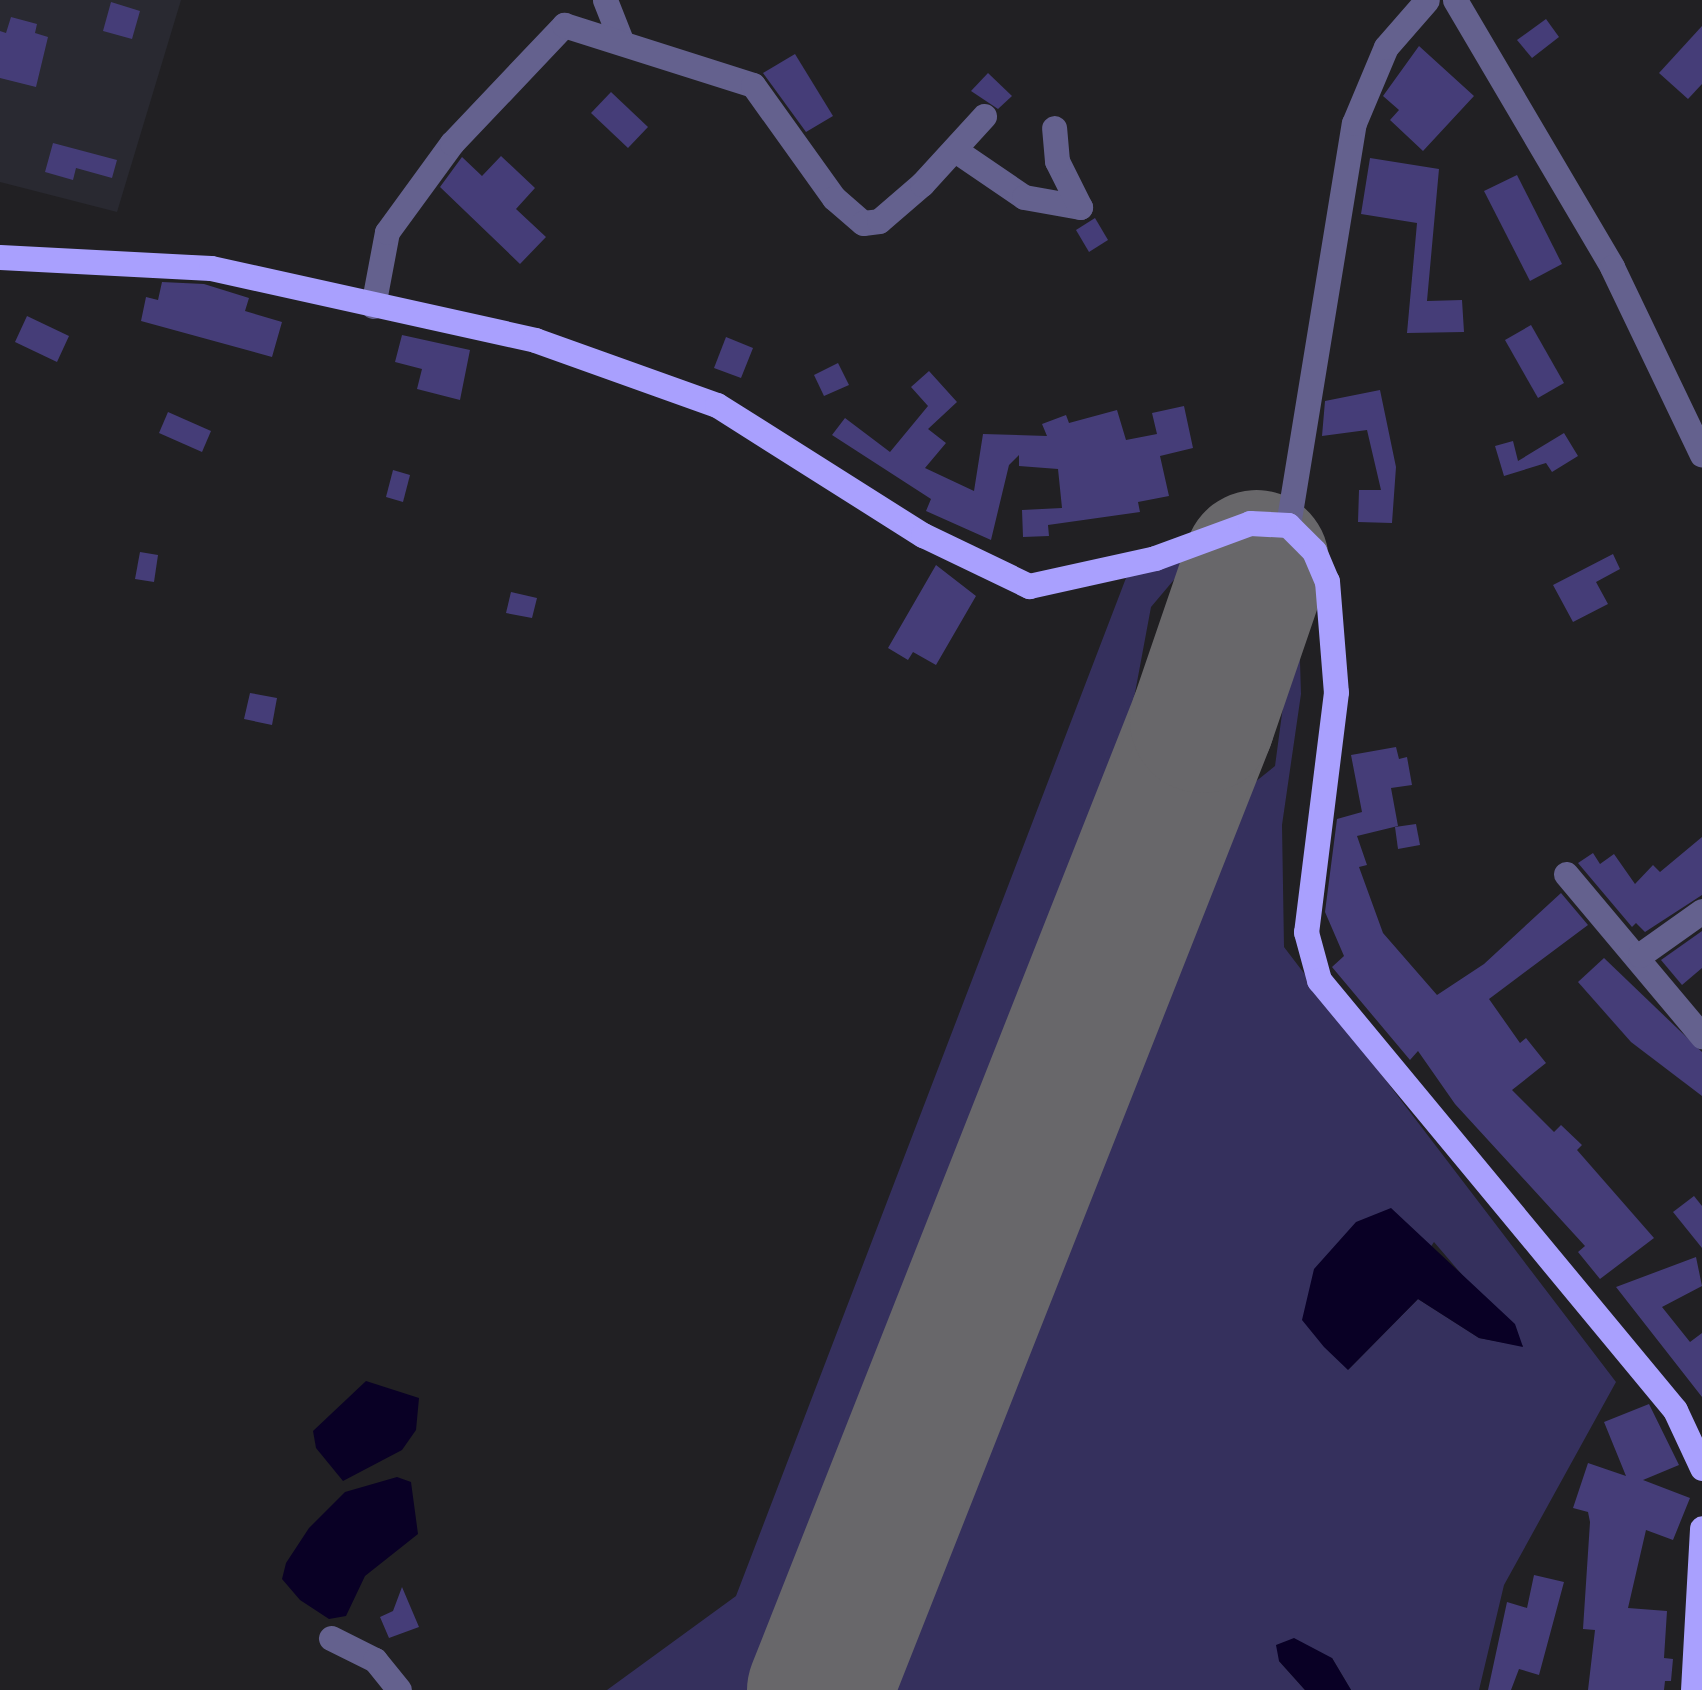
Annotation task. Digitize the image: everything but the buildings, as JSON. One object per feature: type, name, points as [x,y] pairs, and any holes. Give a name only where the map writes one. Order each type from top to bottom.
[{"type":"main road","points":[[0,257],[211,268],[535,340],[718,405],[922,535],[1029,586],[1155,558],[1250,523],[1288,525],[1314,551],[1328,582],[1336,692],[1306,932],[1319,980],[1674,1410],[1702,1468]]},
{"type":"main road","points":[[1693,1690],[1702,1528]]},
{"type":"street","points":[[605,0],[622,43]]},
{"type":"street","points":[[1288,525],[1354,123],[1386,47],[1428,0]]},
{"type":"street","points":[[1455,0],[1612,267],[1702,455]]},
{"type":"street","points":[[373,306],[387,232],[452,143],[564,25],[753,85],[834,198],[863,223],[879,221],[956,150],[984,116]]},
{"type":"street","points":[[956,150],[1024,197],[1080,207],[1056,161],[1054,128]]},
{"type":"street","points":[[1566,874],[1605,925],[1640,956],[1702,1036]]},
{"type":"street","points":[[1640,956],[1702,912]]},
{"type":"street","points":[[331,1638],[375,1660],[399,1690]]},
{"type":"shaded area","points":[[0,0],[181,0],[117,212],[0,182]]},
{"type":"shaded area","points":[[1239,535],[1267,550],[1291,584],[1299,629],[1301,694],[1282,825],[1284,947],[1616,1382],[1504,1585],[1479,1690],[1351,1690],[1332,1658],[1279,1661],[1305,1690],[863,1690],[1195,830],[1275,766],[1292,639],[1277,570],[1246,545],[1178,575],[1151,607],[1113,811],[778,1690],[607,1690],[736,1596],[1126,578]],"holes":[[[1434,1242],[1523,1346],[1479,1338],[1418,1299],[1348,1370]]]},
{"type":"shaded area","points":[[1391,1208],[1515,1324],[1523,1347],[1479,1338],[1418,1299],[1348,1370],[1324,1347],[1302,1320],[1314,1269],[1356,1222]]},
{"type":"shaded area","points":[[366,1381],[419,1398],[416,1430],[402,1450],[343,1481],[316,1448],[313,1431]]},
{"type":"shaded area","points":[[397,1477],[411,1482],[418,1534],[365,1576],[346,1616],[329,1619],[300,1600],[282,1579],[286,1563],[309,1528],[345,1492]]},
{"type":"shaded area","points":[[1294,1638],[1332,1658],[1351,1690],[1305,1690],[1279,1661],[1276,1645]]},
{"type":"runway","points":[[819,1690],[1202,720],[1256,562]]}]
